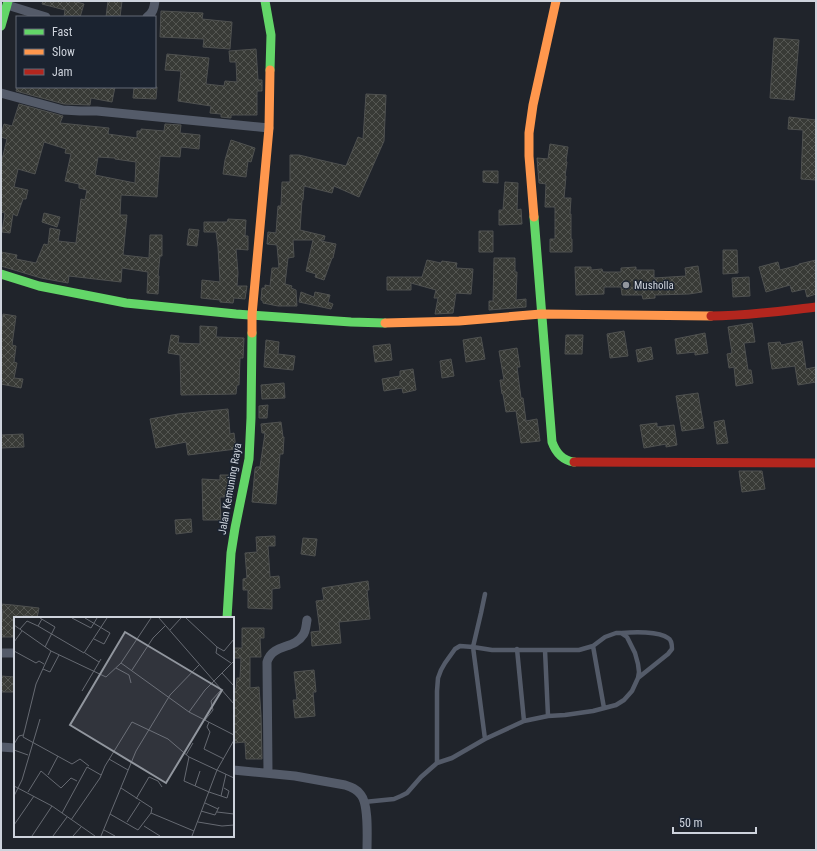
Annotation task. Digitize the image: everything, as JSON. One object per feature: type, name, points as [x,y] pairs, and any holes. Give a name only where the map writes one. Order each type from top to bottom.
[{"type":"main road","name":"Jalan Kemuning Raya","points":[[227,617],[231,553],[250,459],[252,315],[269,128],[271,35],[265,1]]},
{"type":"main road","points":[[556,1],[532,105],[529,133],[529,156],[541,314],[552,442],[555,449],[560,456],[573,462],[816,463]]},
{"type":"main road","points":[[1,26],[7,3]]},
{"type":"main road","points":[[1,274],[39,286],[126,303],[192,310],[350,322],[396,323],[459,321],[541,314],[730,316],[816,307]]},
{"type":"street","points":[[149,16],[153,11],[155,1]]},
{"type":"street","points":[[7,3],[43,16]]},
{"type":"street","points":[[1,93],[63,110],[97,111],[269,128]]},
{"type":"street","points":[[268,773],[268,656],[272,652],[300,639],[304,634],[307,620]]},
{"type":"street","points":[[1,652],[14,653]]},
{"type":"street","points":[[1,747],[14,748]]},
{"type":"street","points":[[234,770],[295,776],[345,785],[357,791],[362,796],[364,802],[367,850]]},
{"type":"lane","points":[[485,594],[473,647],[485,739]]},
{"type":"lane","points":[[436,763],[438,678],[444,663],[455,649],[460,646],[492,650],[579,650],[593,646],[605,637],[616,633],[637,632],[657,634],[669,638],[672,649],[668,654],[638,678]]},
{"type":"lane","points":[[364,802],[394,799],[407,793],[436,763],[452,758],[485,739],[524,721],[548,716],[593,711],[616,705],[624,700],[632,690],[640,672],[635,653],[627,637],[621,633]]},
{"type":"lane","points":[[593,646],[604,708]]},
{"type":"lane","points":[[517,649],[524,721]]},
{"type":"lane","points":[[545,650],[548,716]]},
{"type":"building","points":[[43,1],[73,1],[84,4],[80,16],[64,16],[65,10],[42,4]]},
{"type":"building","points":[[108,1],[122,1],[120,16],[106,16]]},
{"type":"building","points":[[161,11],[203,13],[202,19],[232,22],[230,49],[203,47],[204,39],[160,37]]},
{"type":"building","points":[[774,38],[799,40],[794,100],[770,98]]},
{"type":"building","points":[[256,49],[258,80],[262,80],[262,91],[257,91],[257,115],[231,115],[231,118],[221,117],[221,114],[210,113],[211,106],[178,101],[181,71],[165,70],[167,54],[209,58],[206,84],[224,86],[225,81],[237,82],[236,62],[230,62],[229,51]]},
{"type":"building","points":[[157,87],[156,99],[133,98],[134,88]]},
{"type":"building","points":[[17,88],[115,88],[112,102],[91,98],[90,105],[64,104],[16,91]]},
{"type":"building","points":[[366,94],[386,95],[384,141],[359,197],[334,186],[332,193],[304,186],[300,230],[325,236],[324,240],[321,241],[336,244],[333,258],[324,280],[315,277],[316,274],[306,271],[313,240],[293,240],[294,257],[288,258],[285,284],[292,286],[291,288],[296,290],[297,306],[278,306],[263,303],[261,300],[262,288],[265,288],[265,285],[270,286],[272,268],[279,268],[277,245],[267,244],[268,232],[276,233],[278,206],[281,206],[282,182],[290,182],[290,155],[299,155],[346,166],[358,137],[363,139]]},
{"type":"building","points":[[19,104],[63,116],[60,123],[109,128],[108,134],[137,138],[137,131],[141,131],[141,129],[164,131],[165,124],[181,125],[180,133],[200,135],[199,149],[181,147],[180,157],[160,156],[157,197],[121,195],[120,215],[127,215],[123,255],[149,258],[150,235],[162,235],[162,256],[160,256],[158,294],[147,293],[148,272],[122,268],[121,282],[69,276],[68,283],[41,278],[1,266],[1,252],[17,255],[16,259],[36,263],[44,244],[48,245],[50,228],[60,230],[58,241],[76,243],[81,199],[85,200],[87,190],[79,188],[79,184],[65,181],[71,154],[65,153],[66,149],[44,142],[35,174],[18,169],[14,187],[28,190],[26,199],[23,199],[17,216],[13,214],[10,233],[2,232],[5,213],[1,212],[1,164],[7,139],[1,137],[1,135],[4,124],[12,126]],"holes":[[[98,157],[115,158],[136,162],[135,183],[95,175]]]},
{"type":"building","points":[[789,117],[816,120],[816,180],[801,179],[803,130],[788,129]]},
{"type":"building","points":[[231,140],[255,148],[251,162],[248,161],[246,177],[223,174],[225,160]]},
{"type":"building","points":[[550,144],[568,147],[564,198],[571,198],[570,214],[572,252],[550,252],[550,239],[555,239],[555,207],[545,207],[546,184],[539,183],[537,158],[548,159]]},
{"type":"building","points":[[483,171],[498,171],[498,183],[483,182]]},
{"type":"building","points":[[505,182],[518,183],[517,210],[521,209],[522,224],[499,225],[499,210],[503,210]]},
{"type":"building","points":[[44,213],[60,217],[57,227],[42,222]]},
{"type":"building","points":[[228,219],[246,220],[245,236],[248,236],[248,250],[236,249],[238,273],[237,286],[247,286],[245,299],[234,298],[233,303],[201,298],[202,280],[220,282],[216,232],[204,232],[204,222],[227,222]]},
{"type":"building","points":[[189,229],[199,230],[197,246],[187,245]]},
{"type":"building","points":[[479,231],[493,231],[493,252],[479,252]]},
{"type":"building","points":[[723,250],[737,250],[738,273],[723,274]]},
{"type":"building","points":[[494,258],[515,258],[515,272],[517,272],[516,300],[526,299],[526,307],[489,310],[489,301],[493,301]]},
{"type":"building","points":[[427,260],[441,263],[442,261],[457,263],[456,268],[473,269],[471,294],[456,293],[453,313],[435,314],[438,298],[434,298],[436,290],[411,283],[411,290],[387,290],[387,277],[422,277]]},
{"type":"building","points":[[816,260],[816,294],[807,297],[805,289],[792,292],[790,285],[766,292],[759,267],[778,262],[780,270]]},
{"type":"building","points":[[698,266],[702,292],[655,295],[655,298],[643,299],[642,295],[622,295],[621,287],[604,287],[604,294],[576,295],[575,267],[591,267],[591,270],[602,269],[603,272],[621,272],[621,268],[636,267],[636,270],[654,270],[654,278],[686,276],[685,268]]},
{"type":"building","points":[[749,277],[750,296],[733,297],[732,278]]},
{"type":"building","points":[[301,292],[314,297],[315,292],[330,295],[328,302],[333,304],[331,309],[299,302]]},
{"type":"building","points":[[3,314],[16,316],[12,345],[16,346],[14,362],[17,363],[14,378],[23,379],[21,388],[1,384],[1,333]]},
{"type":"building","points":[[752,323],[755,342],[744,343],[748,370],[751,370],[753,383],[736,386],[734,367],[729,368],[727,354],[732,353],[728,327]]},
{"type":"building","points":[[200,326],[217,327],[216,337],[244,338],[243,358],[240,358],[239,385],[237,385],[236,394],[181,395],[180,355],[168,353],[171,335],[179,336],[178,343],[200,344]]},
{"type":"building","points":[[624,331],[628,356],[610,358],[607,334]]},
{"type":"building","points":[[705,333],[708,353],[695,355],[695,352],[677,354],[675,339]]},
{"type":"building","points":[[566,335],[583,335],[582,354],[565,354]]},
{"type":"building","points":[[481,337],[485,359],[466,362],[463,340]]},
{"type":"building","points":[[266,340],[279,342],[278,354],[295,356],[293,370],[264,367]]},
{"type":"building","points":[[802,341],[806,369],[816,367],[816,382],[798,385],[795,366],[772,369],[768,343],[780,342],[781,345]]},
{"type":"building","points":[[390,344],[392,360],[375,362],[373,346]]},
{"type":"building","points":[[651,347],[653,359],[638,362],[636,350]]},
{"type":"building","points":[[517,348],[520,367],[517,367],[526,421],[537,419],[540,441],[521,443],[516,411],[506,412],[500,380],[504,380],[499,351]]},
{"type":"building","points":[[451,359],[454,376],[442,378],[440,361]]},
{"type":"building","points":[[413,369],[416,390],[403,393],[402,388],[384,391],[382,379],[400,376],[400,371]]},
{"type":"building","points":[[284,383],[285,398],[262,399],[261,385]]},
{"type":"building","points":[[698,393],[704,428],[682,431],[676,396]]},
{"type":"building","points":[[268,405],[267,418],[259,418],[259,406]]},
{"type":"building","points":[[228,409],[230,434],[234,433],[236,449],[188,455],[186,442],[156,448],[150,419],[178,414]]},
{"type":"building","points":[[724,420],[728,443],[717,444],[714,422]]},
{"type":"building","points":[[281,422],[284,437],[283,454],[280,454],[276,504],[252,502],[255,469],[256,467],[260,467],[265,433],[262,433],[261,424]]},
{"type":"building","points":[[657,423],[657,427],[674,425],[677,445],[666,447],[666,444],[644,448],[640,425]]},
{"type":"building","points":[[23,434],[24,447],[1,448],[1,435]]},
{"type":"building","points":[[739,471],[762,471],[765,489],[742,492]]},
{"type":"building","points":[[220,475],[232,475],[233,497],[220,497],[221,520],[203,520],[202,479],[220,480]]},
{"type":"building","points":[[191,519],[192,532],[176,534],[175,520]]},
{"type":"building","points":[[275,536],[275,546],[268,546],[270,577],[279,576],[280,588],[272,589],[272,609],[248,608],[248,590],[243,590],[243,579],[247,578],[245,553],[257,552],[256,537]]},
{"type":"building","points":[[303,538],[317,539],[315,556],[301,554]]},
{"type":"building","points":[[368,581],[369,590],[367,590],[370,619],[339,622],[341,643],[312,646],[311,632],[320,631],[316,601],[324,600],[322,588]]},
{"type":"building","points":[[1,604],[39,608],[37,617],[24,615],[24,617],[14,617],[14,637],[1,637],[1,620],[3,610],[1,609]]},
{"type":"building","points":[[242,628],[264,628],[264,638],[260,638],[261,657],[250,657],[250,688],[259,687],[262,759],[246,759],[245,742],[234,743],[234,689],[236,689],[237,678],[240,678],[241,658],[234,658],[234,648],[242,648]]},
{"type":"building","points":[[314,670],[316,692],[313,692],[315,716],[295,718],[293,700],[297,700],[294,672]]},
{"type":"building","points":[[1,676],[14,677],[14,692],[1,692]]},
{"type":"traffic: fast","points":[[1,26],[8,1]]},
{"type":"traffic: fast","points":[[265,1],[271,35],[270,70]]},
{"type":"traffic: fast","points":[[534,217],[552,442],[560,455],[566,460],[574,462]]},
{"type":"traffic: fast","points":[[1,274],[39,286],[126,303],[236,314],[385,323]]},
{"type":"traffic: fast","points":[[227,617],[231,553],[249,459],[252,333]]},
{"type":"traffic: slow","points":[[534,217],[529,156],[529,133],[533,105],[556,1]]},
{"type":"traffic: slow","points":[[252,333],[252,315],[269,128],[270,70]]},
{"type":"traffic: slow","points":[[385,323],[459,321],[541,314],[711,316]]},
{"type":"traffic: jam","points":[[711,316],[751,314],[816,307]]},
{"type":"traffic: jam","points":[[574,462],[816,463]]},
{"type":"place","name":"Musholla","points":[[626,285]]}]
